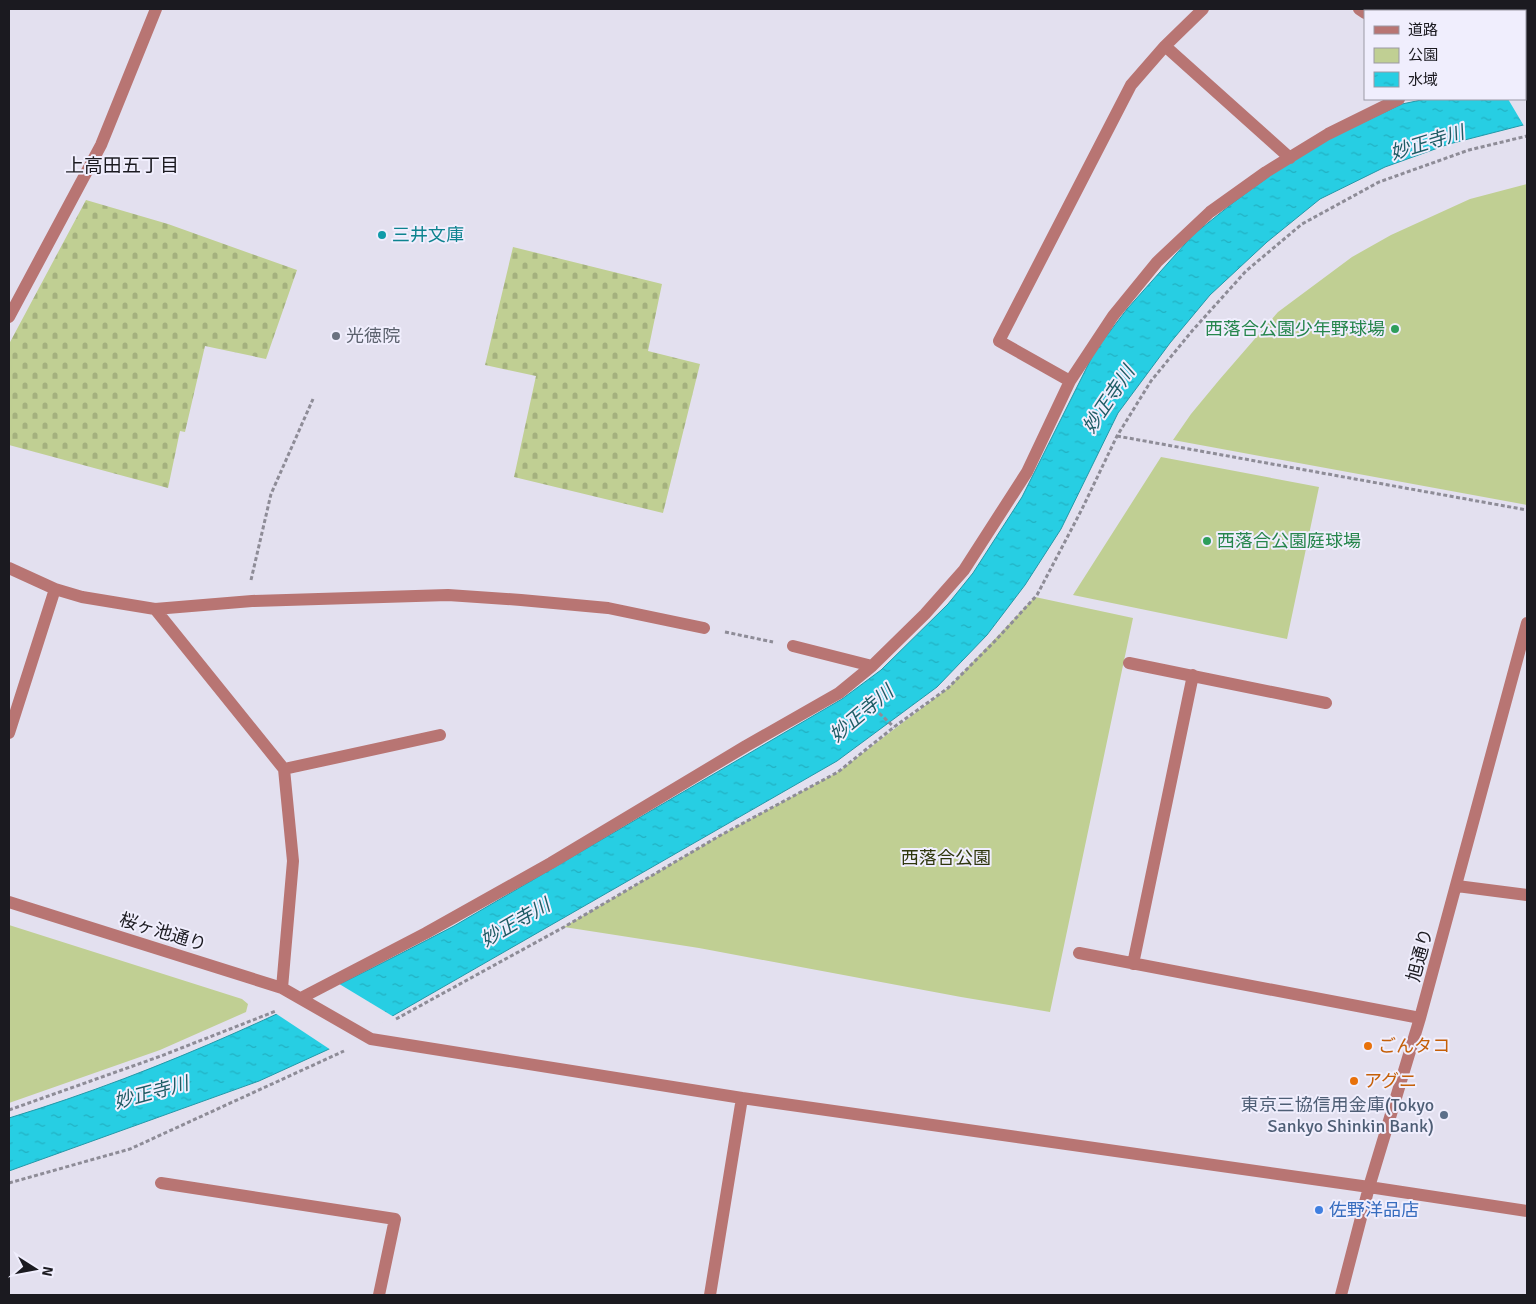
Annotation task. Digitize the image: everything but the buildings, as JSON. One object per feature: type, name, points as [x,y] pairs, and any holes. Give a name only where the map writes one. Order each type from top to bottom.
[{"type":"street","points":[[9,317],[101,144],[156,9]]},
{"type":"street","points":[[1070,381],[999,341],[1131,85],[1165,46],[1203,9]]},
{"type":"street","points":[[1165,46],[1290,158]]},
{"type":"street","points":[[303,999],[551,863],[746,746],[839,694],[872,666],[925,614],[964,570],[1027,472],[1070,381],[1113,316],[1157,262],[1210,212],[1266,172],[1328,134],[1397,100]]},
{"type":"street","points":[[9,568],[55,589],[82,597],[155,609],[246,602],[378,596],[457,596],[608,608],[704,628]]},
{"type":"street","points":[[9,734],[55,589]]},
{"type":"street","points":[[155,609],[284,769],[293,860],[282,988]]},
{"type":"street","name":"旭通り","points":[[1341,1295],[1369,1187],[1420,1018],[1457,886],[1527,623]]},
{"type":"street","points":[[793,646],[872,666]]},
{"type":"street","points":[[1129,663],[1326,703]]},
{"type":"street","points":[[1133,964],[1193,676]]},
{"type":"street","points":[[284,769],[440,735]]},
{"type":"street","points":[[1457,886],[1527,895]]},
{"type":"street","name":"桜ヶ池通り","points":[[9,902],[282,988],[366,1036]]},
{"type":"street","points":[[1079,953],[1420,1018]]},
{"type":"street","points":[[366,1036],[742,1098],[1527,1211]]},
{"type":"street","points":[[710,1295],[742,1098]]},
{"type":"street","points":[[161,1183],[395,1218],[379,1295]]},
{"type":"path","points":[[246,602],[271,494],[313,399]]},
{"type":"path","points":[[1117,436],[1527,510]]},
{"type":"path","points":[[704,628],[793,646]]},
{"type":"path","points":[[848,685],[894,727]]},
{"type":"path","points":[[9,1110],[161,1056],[303,999]]},
{"type":"path","points":[[9,1183],[130,1150],[366,1036]]},
{"type":"green space","name":"西落合公園少年野球場","points":[[1527,184],[1527,505],[1173,440],[1191,414],[1278,312],[1352,257],[1391,235],[1470,199]]},
{"type":"green space","points":[[86,200],[168,224],[297,270],[266,359],[205,346],[185,432],[180,431],[168,488],[9,445],[9,344]]},
{"type":"green space","points":[[513,247],[662,284],[648,351],[700,364],[663,513],[514,477],[536,376],[485,365]]},
{"type":"green space","name":"西落合公園庭球場","points":[[1161,457],[1319,487],[1287,639],[1073,595]]},
{"type":"green space","name":"西落合公園","points":[[1035,597],[1133,618],[1050,1012],[699,948],[564,927],[721,835],[838,772],[948,688]]},
{"type":"green space","points":[[9,925],[242,999],[248,1004],[246,1012],[160,1050],[9,1103]]},
{"type":"water","name":"妙正寺川","points":[[1421,100],[1525,100],[1527,124],[1449,144],[1385,167],[1320,199],[1267,242],[1210,295],[1170,343],[1118,413],[1061,529],[1025,585],[987,635],[937,687],[837,761],[382,1022],[259,1081],[9,1171],[9,1118],[124,1079],[180,1056],[291,1007],[400,954],[454,926],[842,699],[881,670],[948,604],[973,573],[1022,497],[1095,351],[1127,309],[1193,235],[1283,166],[1330,138],[1402,104]]},
{"type":"pier","points":[[1526,74],[1527,125],[1524,126],[1509,100],[1526,100]]},
{"type":"pier","points":[[336,982],[394,1017],[331,1050],[275,1013]]},
{"type":"place","name":"三井文庫","points":[[382,235]]},
{"type":"place","name":"西落合公園少年野球場","points":[[1395,329]]},
{"type":"place","name":"光徳院","points":[[336,336]]},
{"type":"place","name":"西落合公園庭球場","points":[[1207,541]]},
{"type":"place","name":"ごんタコ","points":[[1368,1046]]},
{"type":"place","name":"アグニ","points":[[1354,1081]]},
{"type":"place","name":"東京三協信用金庫(Tokyo Sankyo Shinkin Bank)","points":[[1444,1115]]},
{"type":"place","name":"佐野洋品店","points":[[1319,1210]]},
{"type":"district","name":"上高田五丁目","points":[[122,165]]}]
